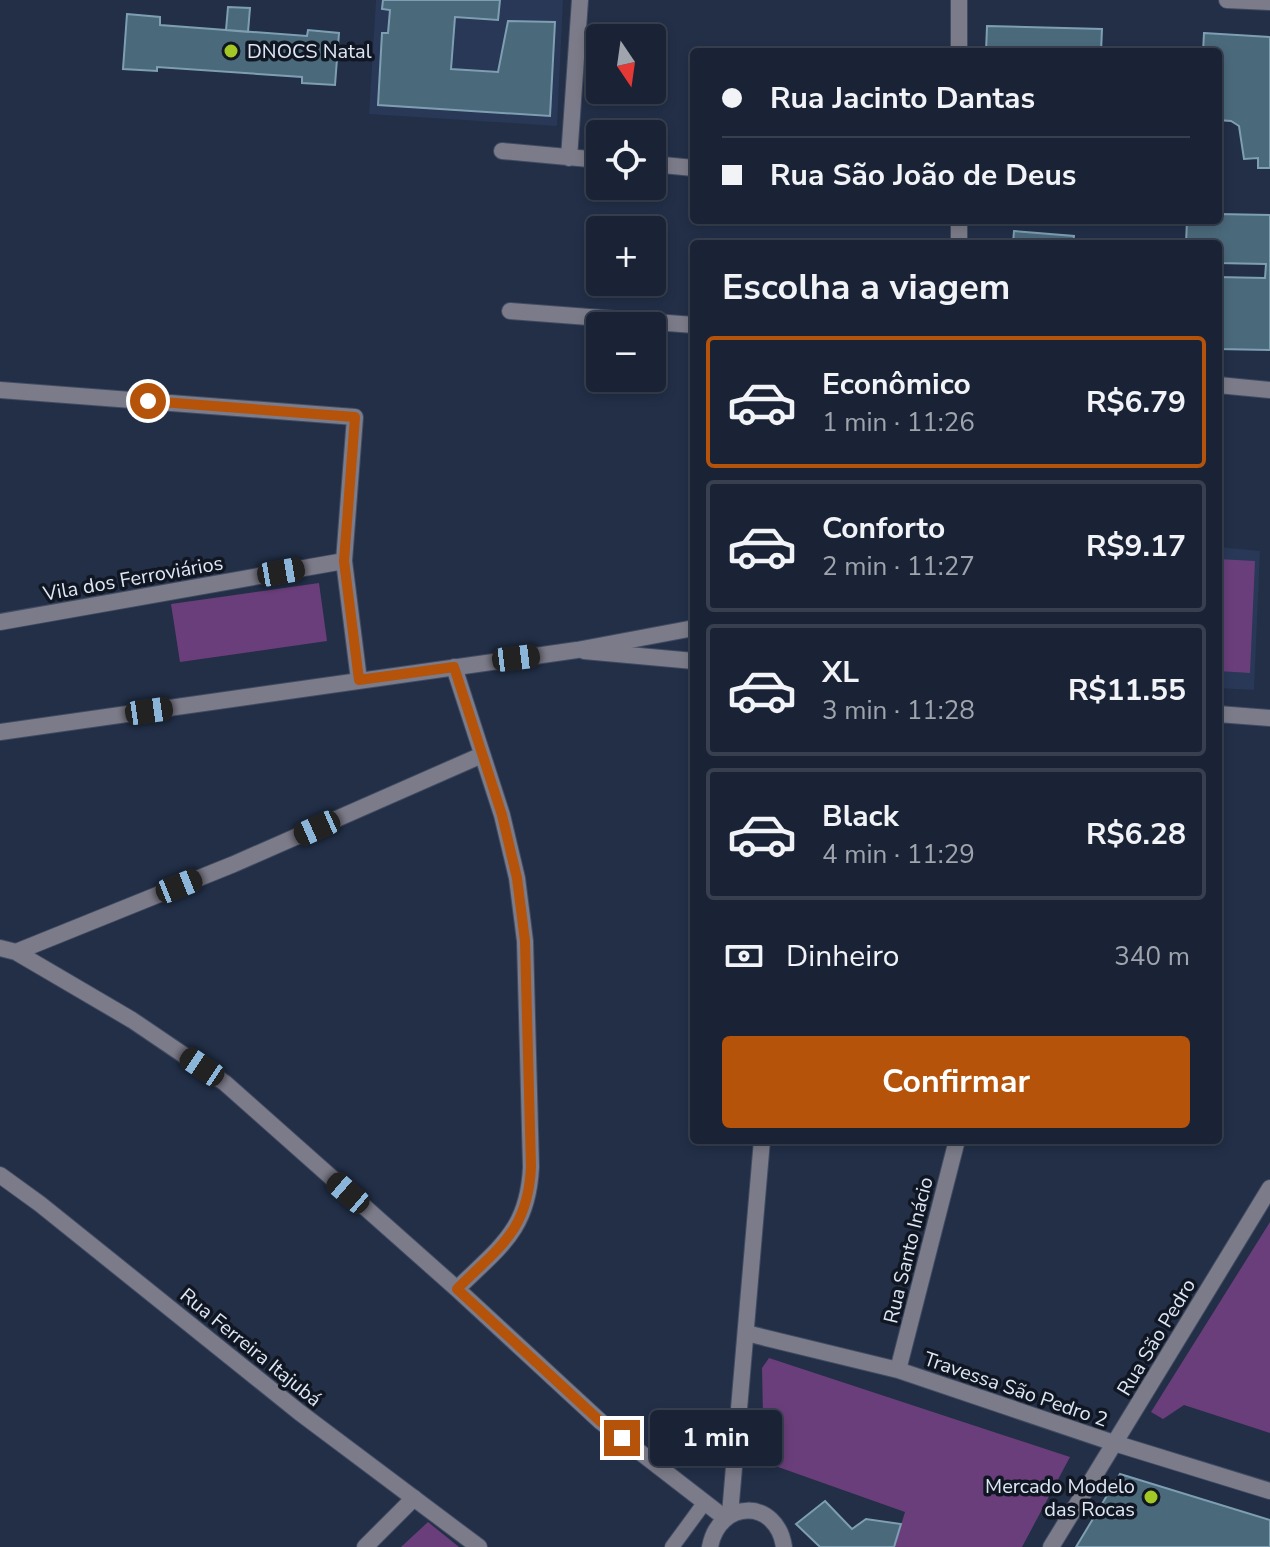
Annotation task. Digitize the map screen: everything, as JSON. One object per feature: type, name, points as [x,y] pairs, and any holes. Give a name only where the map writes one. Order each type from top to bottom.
[{"type":"street","points":[[569,158],[580,0]]},
{"type":"street","points":[[959,0],[959,48]]},
{"type":"street","points":[[1227,0],[1270,2]]},
{"type":"street","points":[[502,151],[586,159]]},
{"type":"street","points":[[666,165],[690,168]]},
{"type":"street","points":[[510,311],[690,325]]},
{"type":"street","points":[[1222,385],[1270,390]]},
{"type":"street","points":[[0,390],[355,417],[344,561],[359,680]]},
{"type":"street","name":"Vila dos Ferroviários","points":[[0,622],[344,561]]},
{"type":"street","points":[[0,732],[577,650],[690,629]]},
{"type":"street","points":[[577,650],[690,661]]},
{"type":"street","points":[[454,667],[502,815],[514,866],[525,941],[531,1167],[530,1195],[522,1216],[508,1237],[457,1289]]},
{"type":"street","points":[[1222,714],[1270,718]]},
{"type":"street","points":[[8,950],[234,864],[482,755]]},
{"type":"street","points":[[8,950],[132,1020],[225,1083],[601,1422],[727,1516]]},
{"type":"street","points":[[727,1516],[762,1144]]},
{"type":"street","name":"Rua Santo Inácio","points":[[898,1370],[956,1144]]},
{"type":"street","name":"Rua Ferreira Itajubá","points":[[0,1175],[299,1412],[479,1547]]},
{"type":"street","name":"Rua São Pedro","points":[[1051,1547],[1270,1188]]},
{"type":"street","name":"Travessa São Pedro 2","points":[[746,1333],[898,1370],[1114,1443],[1270,1491]]},
{"type":"street","points":[[365,1547],[414,1498]]},
{"type":"street","points":[[710,1547],[716,1527],[727,1516],[748,1510],[766,1515],[779,1528],[784,1547]]},
{"type":"lane","points":[[672,1547],[705,1502]]},
{"type":"shaded area","points":[[376,0],[563,0],[557,126],[369,114]]},
{"type":"shaded area","points":[[1222,547],[1260,551],[1254,690],[1222,688]]},
{"type":"shaded area","points":[[1222,559],[1255,561],[1250,673],[1222,671]]},
{"type":"shaded area","points":[[319,583],[327,641],[180,662],[171,604]]},
{"type":"shaded area","points":[[1270,1222],[1270,1433],[1184,1405],[1163,1419],[1151,1412]]},
{"type":"shaded area","points":[[769,1358],[1070,1457],[1022,1547],[894,1547],[905,1512],[764,1462],[762,1368]]},
{"type":"shaded area","points":[[428,1522],[459,1547],[401,1547]]},
{"type":"building","points":[[383,0],[500,0],[498,20],[455,17],[451,69],[498,72],[508,21],[555,22],[550,116],[378,105],[382,33],[388,33],[390,10],[382,9]]},
{"type":"building","points":[[228,7],[250,8],[248,32],[226,30]]},
{"type":"building","name":"DNOCS Natal","points":[[127,14],[160,17],[160,25],[307,36],[308,30],[339,33],[335,85],[302,83],[302,77],[157,67],[157,71],[123,69]]},
{"type":"building","points":[[987,26],[1102,29],[1101,48],[986,48]]},
{"type":"building","points":[[1204,33],[1270,37],[1270,168],[1258,168],[1258,158],[1244,159],[1239,126],[1222,120],[1222,48],[1203,48]]},
{"type":"building","points":[[1222,214],[1270,215],[1270,350],[1222,349],[1222,277],[1265,278],[1266,264],[1222,263],[1222,240],[1186,240],[1187,224],[1222,224]]},
{"type":"building","points":[[1014,231],[1074,236],[1074,240],[1013,240]]},
{"type":"building","name":"Mercado Modelo das Rocas","points":[[1120,1474],[1270,1520],[1270,1547],[1076,1547]]},
{"type":"building","points":[[825,1501],[852,1529],[866,1519],[901,1524],[894,1547],[820,1547],[796,1524]]},
{"type":"place","name":"DNOCS Natal","points":[[231,51]]},
{"type":"place","name":"Mercado Modelo das Rocas","points":[[1151,1497]]},
{"type":"route","points":[[148,401],[355,417],[344,561],[359,680],[454,667],[502,815],[517,878],[525,941],[530,1195],[522,1216],[508,1237],[457,1289],[622,1438]]}]
